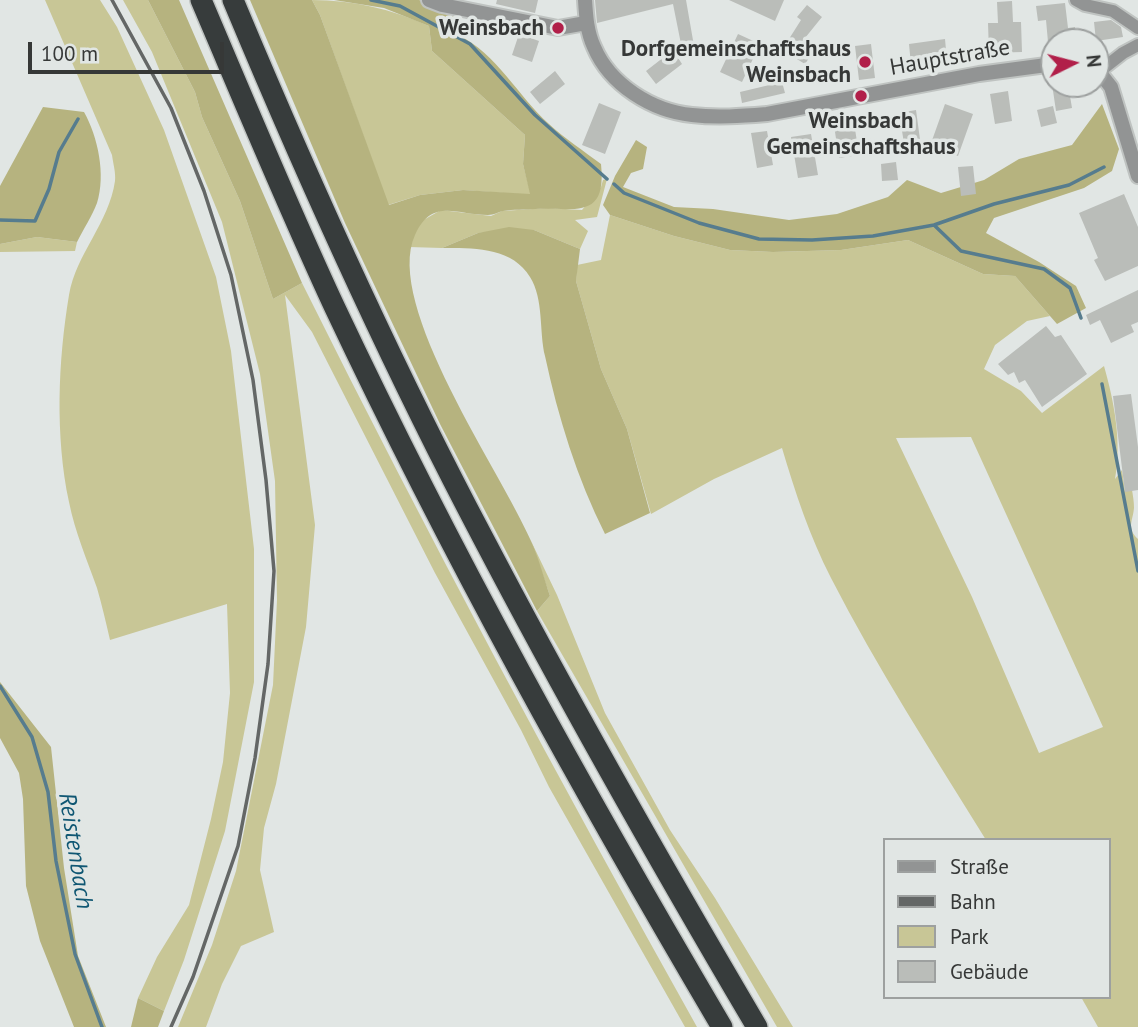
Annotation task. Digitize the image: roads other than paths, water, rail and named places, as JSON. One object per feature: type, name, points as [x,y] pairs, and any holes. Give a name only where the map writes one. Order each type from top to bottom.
[{"type":"highway","points":[[201,0],[335,308],[443,525],[565,752],[722,1027]]},
{"type":"highway","points":[[233,0],[311,183],[475,524],[597,748],[757,1027]]},
{"type":"street","points":[[429,0],[442,5],[558,27],[586,23]]},
{"type":"street","name":"Hauptstraße","points":[[585,0],[586,23],[594,48],[606,68],[623,86],[664,109],[691,115],[767,114],[979,74],[1040,66]]},
{"type":"street","points":[[1076,0],[1084,5],[1113,11],[1138,28]]},
{"type":"street","points":[[1110,62],[1138,45]]},
{"type":"street","points":[[1110,86],[1138,176]]},
{"type":"waterway","name":"Weinsbach","points":[[371,0],[400,6],[470,44],[535,115],[607,179]]},
{"type":"waterway","name":"Weinsbach","points":[[0,220],[35,221],[49,189],[59,152],[78,119]]},
{"type":"waterway","name":"Weinsbach","points":[[614,184],[624,193],[699,223],[759,239],[812,240],[873,236],[934,225],[994,204],[1069,185],[1104,167]]},
{"type":"waterway","points":[[934,225],[961,251],[1044,269],[1070,288],[1081,318]]},
{"type":"waterway","points":[[1102,384],[1138,571]]},
{"type":"waterway","name":"Reistenbach","points":[[0,686],[32,737],[48,792],[56,861],[75,954],[102,1027]]},
{"type":"railway","points":[[112,0],[171,108],[204,191],[231,275],[253,380],[274,571],[268,664],[255,758],[238,846],[193,977],[171,1027]]},
{"type":"place","name":"Weinsbach","points":[[558,28]]},
{"type":"place","name":"Dorfgemeinschaftshaus Weinsbach","points":[[865,62]]},
{"type":"place","name":"Weinsbach Gemeinschaftshaus","points":[[861,96]]}]
